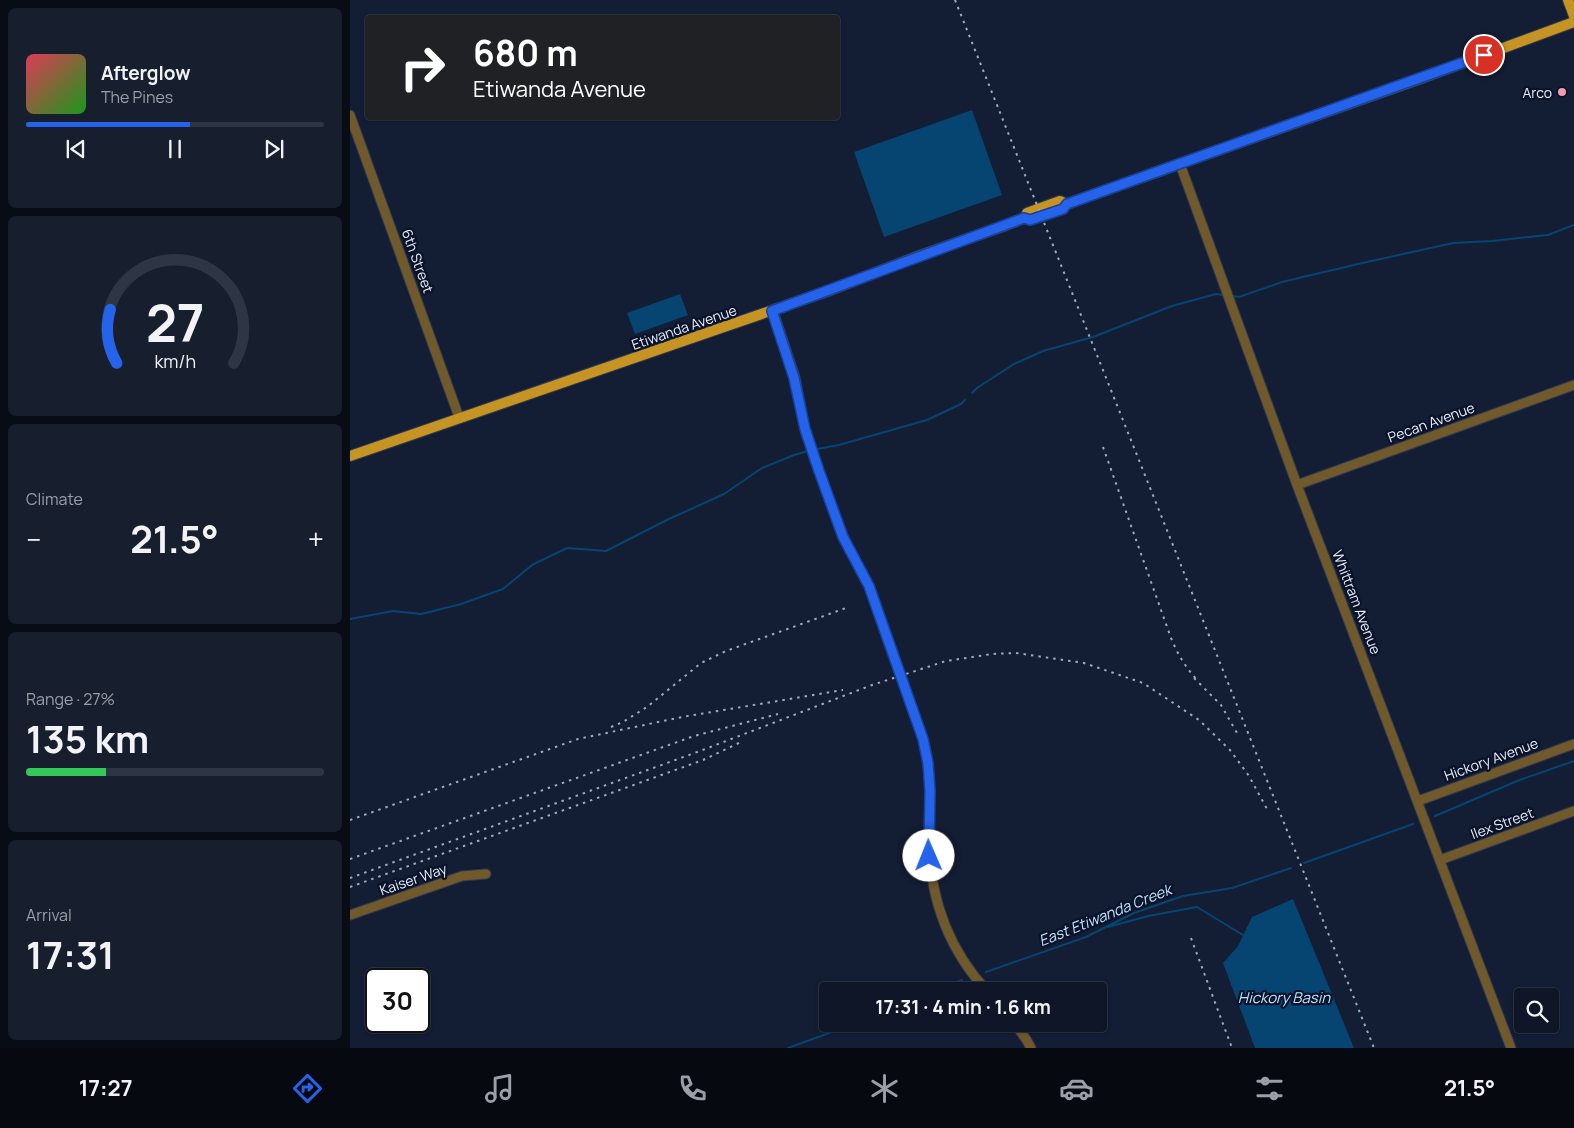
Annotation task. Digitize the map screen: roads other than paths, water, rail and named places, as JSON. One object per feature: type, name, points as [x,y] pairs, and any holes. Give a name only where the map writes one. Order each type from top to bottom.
[{"type":"main road","points":[[1568,0],[1574,16]]},
{"type":"main road","name":"Etiwanda Avenue","points":[[350,456],[772,311],[1024,218],[1027,213],[1060,201],[1067,204],[1574,22]]},
{"type":"street","name":"6th Street","points":[[350,115],[459,417]]},
{"type":"street","name":"Whittram Avenue","points":[[1180,164],[1297,485],[1511,1048]]},
{"type":"street","points":[[772,311],[794,378],[805,429],[819,471],[843,537],[869,586],[923,739],[928,763],[930,791],[928,844],[934,891],[944,925],[955,948],[979,982]]},
{"type":"street","name":"Pecan Avenue","points":[[1297,485],[1574,385]]},
{"type":"street","name":"Hickory Avenue","points":[[1418,800],[1574,744]]},
{"type":"street","name":"Ilex Street","points":[[1440,860],[1574,811]]},
{"type":"street","name":"Kaiser Way","points":[[350,915],[462,876],[486,874]]},
{"type":"street","points":[[1020,1032],[1031,1048]]},
{"type":"water","points":[[972,110],[1002,195],[884,237],[854,152]]},
{"type":"water","points":[[680,294],[688,315],[635,334],[627,313]]},
{"type":"water","name":"Hickory Basin","points":[[1293,899],[1354,1048],[1255,1048],[1223,963],[1238,946],[1252,917]]},
{"type":"waterway","points":[[1233,296],[1239,297],[1282,282],[1453,243],[1548,235],[1574,225]]},
{"type":"waterway","points":[[972,393],[1014,364],[1043,351],[1093,337],[1172,306],[1216,294],[1223,295]]},
{"type":"waterway","points":[[817,449],[839,445],[927,420],[961,404],[965,400]]},
{"type":"waterway","points":[[350,619],[393,611],[421,614],[461,604],[503,589],[532,565],[567,548],[606,551],[724,494],[762,468],[808,451]]},
{"type":"waterway","name":"East Etiwanda Creek","points":[[1435,816],[1517,781],[1574,761]]},
{"type":"waterway","name":"East Etiwanda Creek","points":[[1304,863],[1413,824]]},
{"type":"waterway","name":"East Etiwanda Creek","points":[[986,972],[1086,937],[1134,913],[1183,896],[1232,888],[1291,868]]},
{"type":"waterway","points":[[1108,927],[1148,916],[1197,907],[1243,935]]},
{"type":"waterway","name":"East Etiwanda Creek","points":[[957,982],[962,980]]},
{"type":"waterway","name":"East Etiwanda Creek","points":[[788,1048],[832,1032]]},
{"type":"railway","points":[[955,0],[1374,1048]]},
{"type":"railway","points":[[1103,447],[1171,638],[1176,650],[1198,681]]},
{"type":"railway","points":[[611,727],[647,707],[701,663],[726,651],[846,608]]},
{"type":"railway","points":[[350,878],[700,751],[872,685],[946,661],[992,654],[1016,653],[1084,663],[1143,683],[1199,720],[1230,750],[1249,776],[1267,809]]},
{"type":"railway","points":[[1194,678],[1221,705],[1237,733]]},
{"type":"railway","points":[[350,820],[578,739],[682,717],[843,690]]},
{"type":"railway","points":[[350,859],[694,736],[778,714]]},
{"type":"railway","points":[[350,887],[703,760],[741,742]]},
{"type":"railway","points":[[1191,938],[1232,1048]]},
{"type":"place","name":"Arco","points":[[1562,92]]}]
